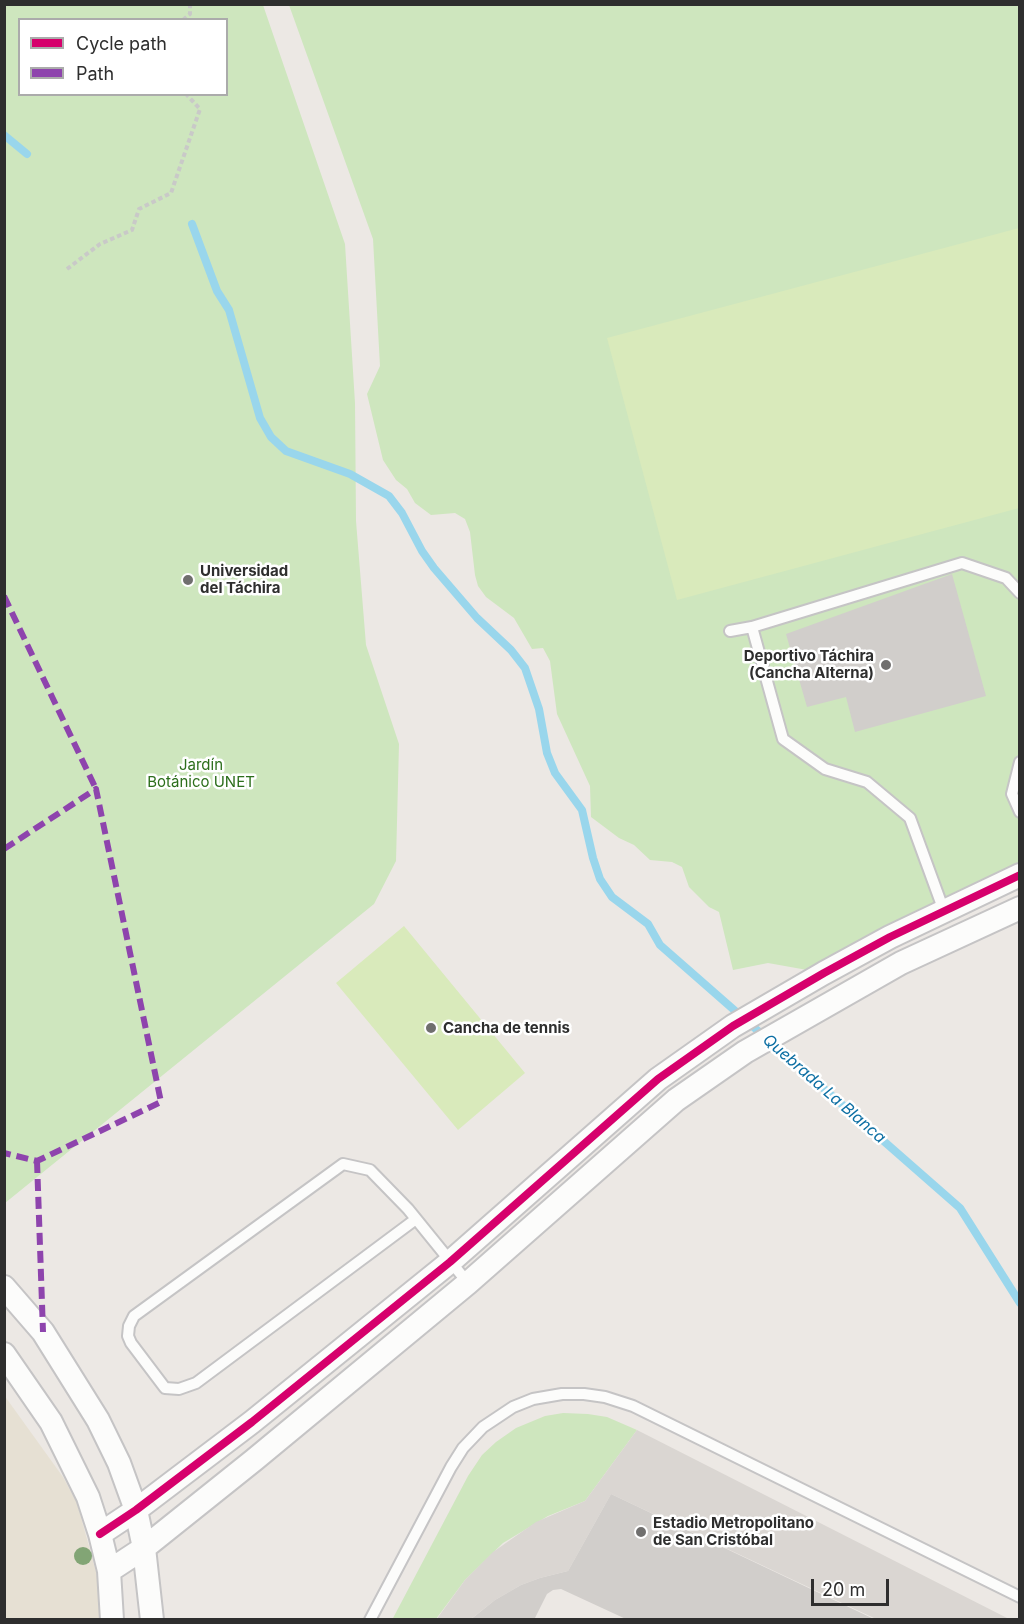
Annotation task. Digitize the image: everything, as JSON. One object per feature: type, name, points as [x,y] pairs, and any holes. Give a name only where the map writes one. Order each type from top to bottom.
[{"type":"street","points":[[100,1534],[136,1510],[252,1422],[450,1263],[658,1079],[733,1026],[824,973],[890,937],[1020,875]]},
{"type":"street","points":[[109,1571],[144,1548],[254,1460],[468,1282],[676,1100],[745,1052],[901,963],[1020,908]]},
{"type":"street","points":[[4,1287],[43,1332],[98,1420],[119,1463],[136,1510],[144,1548],[152,1620]]},
{"type":"street","points":[[4,1354],[51,1422],[88,1497],[109,1571],[112,1620]]},
{"type":"lane","points":[[730,632],[962,563],[1006,578],[1020,593]]},
{"type":"lane","points":[[752,627],[783,739],[825,769],[867,782],[910,818],[944,911]]},
{"type":"lane","points":[[1020,762],[1012,794],[1020,812]]},
{"type":"lane","points":[[416,1218],[195,1383],[179,1389],[165,1388],[128,1336],[129,1326],[134,1316],[343,1164],[370,1170],[416,1218],[450,1263],[468,1282]]},
{"type":"lane","points":[[370,1620],[463,1448],[483,1427],[513,1407],[562,1394],[605,1397],[633,1406],[1020,1597]]},
{"type":"path","points":[[185,18],[190,14],[190,4]]},
{"type":"path","points":[[67,269],[100,244],[132,230],[139,209],[171,193],[200,109],[188,96]]},
{"type":"shaded area","points":[[4,1395],[63,1477],[77,1503],[98,1579],[100,1619],[5,1619]]},
{"type":"shaded area","points":[[637,1430],[1009,1619],[876,1619],[611,1494],[568,1571],[521,1585],[495,1600],[471,1619],[436,1620],[465,1580],[493,1552],[536,1522],[585,1501]]},
{"type":"green space","name":"Jardín Botánico UNET","points":[[5,4],[263,5],[345,244],[355,403],[356,521],[366,645],[399,744],[396,861],[374,904],[5,1203]]},
{"type":"green space","points":[[289,5],[1019,5],[1019,875],[824,973],[768,963],[733,970],[719,912],[709,907],[689,887],[682,867],[672,862],[650,860],[634,845],[619,838],[591,817],[590,786],[557,714],[550,661],[543,648],[532,649],[514,618],[486,597],[478,586],[470,532],[465,519],[455,513],[431,515],[415,503],[407,489],[396,480],[383,460],[367,394],[380,366],[373,239]]},
{"type":"green space","points":[[1019,228],[1019,508],[677,600],[607,338]]},
{"type":"green space","name":"Cancha de tennis","points":[[404,926],[525,1073],[458,1130],[336,983]]},
{"type":"green space","points":[[563,1413],[607,1417],[637,1430],[585,1501],[548,1516],[503,1543],[465,1580],[436,1619],[392,1620],[468,1476],[482,1455],[516,1428],[545,1416]]},
{"type":"building","name":"Deportivo Táchira (Cancha Alterna)","points":[[952,574],[986,696],[855,732],[846,697],[807,707],[786,634]]},
{"type":"building","name":"Estadio Metropolitano de San Cristóbal","points":[[611,1494],[876,1620],[628,1620],[561,1589],[547,1594],[534,1620],[470,1620],[495,1600],[521,1585],[568,1571]]},
{"type":"waterway","name":"Quebrada La Blanca","points":[[4,135],[27,154]]},
{"type":"waterway","name":"Quebrada La Blanca","points":[[192,224],[217,291],[229,310],[260,418],[271,437],[286,451],[350,474],[389,496],[402,513],[422,551],[434,568],[477,618],[511,650],[525,668],[539,709],[547,753],[555,773],[582,810],[600,879],[612,897],[648,924],[660,945],[960,1208],[1020,1303]]},
{"type":"marked path","points":[[4,596],[96,789]]},
{"type":"marked path","points":[[4,849],[96,789],[161,1102],[37,1161],[4,1153]]},
{"type":"marked path","points":[[37,1161],[43,1332]]},
{"type":"cycle path","points":[[100,1534],[136,1510],[252,1422],[450,1262],[658,1079],[733,1026],[824,973],[890,937],[1020,875]]},
{"type":"place","name":"Universidad del Táchira","points":[[188,580]]},
{"type":"place","name":"Deportivo Táchira (Cancha Alterna)","points":[[886,665]]},
{"type":"place","name":"Cancha de tennis","points":[[431,1028]]},
{"type":"place","name":"Estadio Metropolitano de San Cristóbal","points":[[641,1532]]}]
